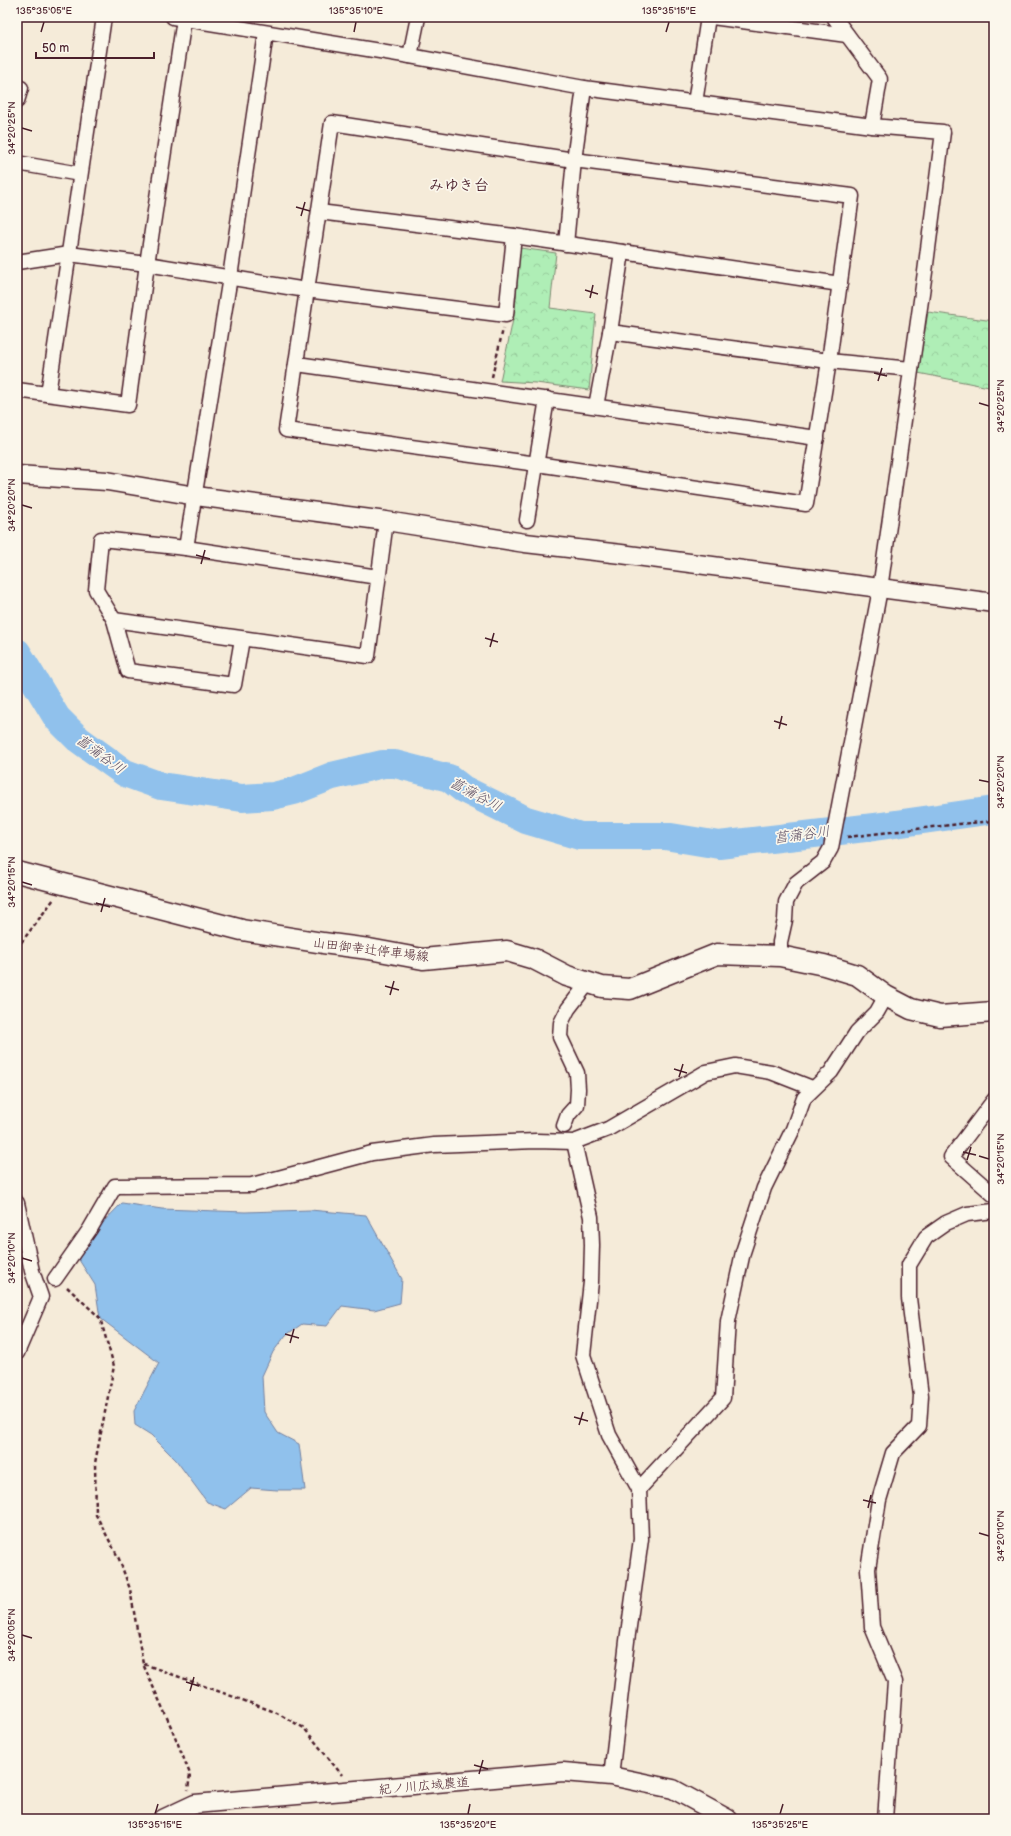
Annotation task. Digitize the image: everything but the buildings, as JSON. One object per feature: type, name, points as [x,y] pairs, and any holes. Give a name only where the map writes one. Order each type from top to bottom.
[{"type":"main road","name":"山田御幸辻停車場線","points":[[17,872],[242,930],[424,959],[507,951],[534,959],[567,976],[602,987],[630,989],[717,954],[780,956],[824,965],[857,975],[886,996],[911,1009],[940,1016],[994,1012]]},
{"type":"street","points":[[48,394],[104,17]]},
{"type":"street","points":[[410,56],[418,17]]},
{"type":"street","points":[[695,103],[708,17]]},
{"type":"street","points":[[712,17],[847,35]]},
{"type":"street","points":[[834,17],[880,79],[872,126]]},
{"type":"street","points":[[17,390],[128,405],[178,18],[410,56],[584,88],[872,126],[943,132],[880,589],[831,848],[823,862],[796,883],[786,902],[785,920],[780,942],[780,956]]},
{"type":"street","points":[[186,548],[196,496],[266,33]]},
{"type":"street","points":[[17,87],[21,88],[17,101]]},
{"type":"street","points":[[566,244],[574,160],[584,88]]},
{"type":"street","points":[[332,123],[574,160],[852,196],[829,361],[806,504],[537,464],[286,430],[332,123]]},
{"type":"street","points":[[17,163],[80,174]]},
{"type":"street","points":[[319,212],[514,236],[840,284]]},
{"type":"street","points":[[17,262],[69,254],[147,264],[306,290],[506,315],[514,236]]},
{"type":"street","points":[[596,406],[610,332],[622,252]]},
{"type":"street","points":[[610,332],[829,361],[911,369]]},
{"type":"street","points":[[297,364],[817,438]]},
{"type":"street","points":[[527,520],[547,399]]},
{"type":"street","points":[[17,475],[108,481],[196,496],[525,543],[621,554],[994,603]]},
{"type":"street","points":[[114,620],[368,656],[386,522]]},
{"type":"street","points":[[242,639],[234,685],[128,671],[114,620],[96,590],[101,540],[186,548],[378,577]]},
{"type":"street","points":[[564,1126],[568,1115],[577,1104],[578,1088],[577,1073],[560,1037],[562,1024],[568,1008],[588,983]]},
{"type":"street","points":[[639,1489],[723,1398],[728,1321],[743,1252],[764,1188],[793,1129],[804,1098],[812,1088],[831,1072],[857,1032],[877,1012],[886,996]]},
{"type":"street","points":[[55,1279],[90,1229],[115,1186],[252,1185],[372,1153],[434,1145],[536,1141],[574,1142],[608,1129],[706,1072],[735,1066],[771,1072],[812,1088]]},
{"type":"street","points":[[994,1100],[952,1157],[994,1195]]},
{"type":"street","points":[[574,1142],[591,1217],[591,1282],[583,1355],[609,1435],[639,1489],[641,1539],[611,1776]]},
{"type":"street","points":[[17,1203],[32,1271],[41,1297],[17,1353]]},
{"type":"street","points":[[885,1819],[895,1682],[872,1627],[868,1570],[879,1500],[893,1453],[919,1426],[921,1396],[909,1298],[909,1265],[926,1237],[946,1223],[966,1214],[994,1211]]},
{"type":"street","name":"紀ノ川広域農道","points":[[163,1819],[195,1804],[247,1798],[354,1791],[563,1772],[611,1776],[673,1788],[728,1819]]},
{"type":"path","points":[[489,391],[506,315]]},
{"type":"path","points":[[846,837],[994,821]]},
{"type":"path","points":[[17,948],[65,884]]},
{"type":"path","points":[[55,1279],[73,1291],[100,1318],[114,1366],[95,1463],[96,1515],[118,1559],[130,1589],[143,1664],[190,1774],[186,1807]]},
{"type":"path","points":[[143,1664],[275,1712],[304,1728],[354,1791]]},
{"type":"green space","points":[[520,248],[556,253],[550,308],[596,314],[589,390],[536,383],[500,381],[515,310]]},
{"type":"green space","points":[[928,312],[994,321],[994,388],[918,373]]},
{"type":"water","points":[[122,1203],[162,1209],[245,1212],[310,1210],[366,1215],[402,1279],[400,1303],[374,1310],[342,1306],[327,1326],[302,1324],[286,1335],[273,1352],[262,1376],[264,1412],[278,1433],[299,1444],[305,1490],[251,1488],[226,1509],[207,1502],[176,1460],[151,1435],[135,1425],[134,1411],[159,1363],[100,1318],[95,1285],[74,1252]]},
{"type":"waterway","name":"菖蒲谷川","points":[[17,652],[57,718],[78,739],[125,773],[161,786],[242,798],[273,796],[294,791],[332,776],[383,764],[395,764],[449,778],[463,789],[526,820],[580,836],[665,836],[719,845],[874,827],[994,810]]},
{"type":"district","name":"みゆき台","points":[[459,185]]}]
